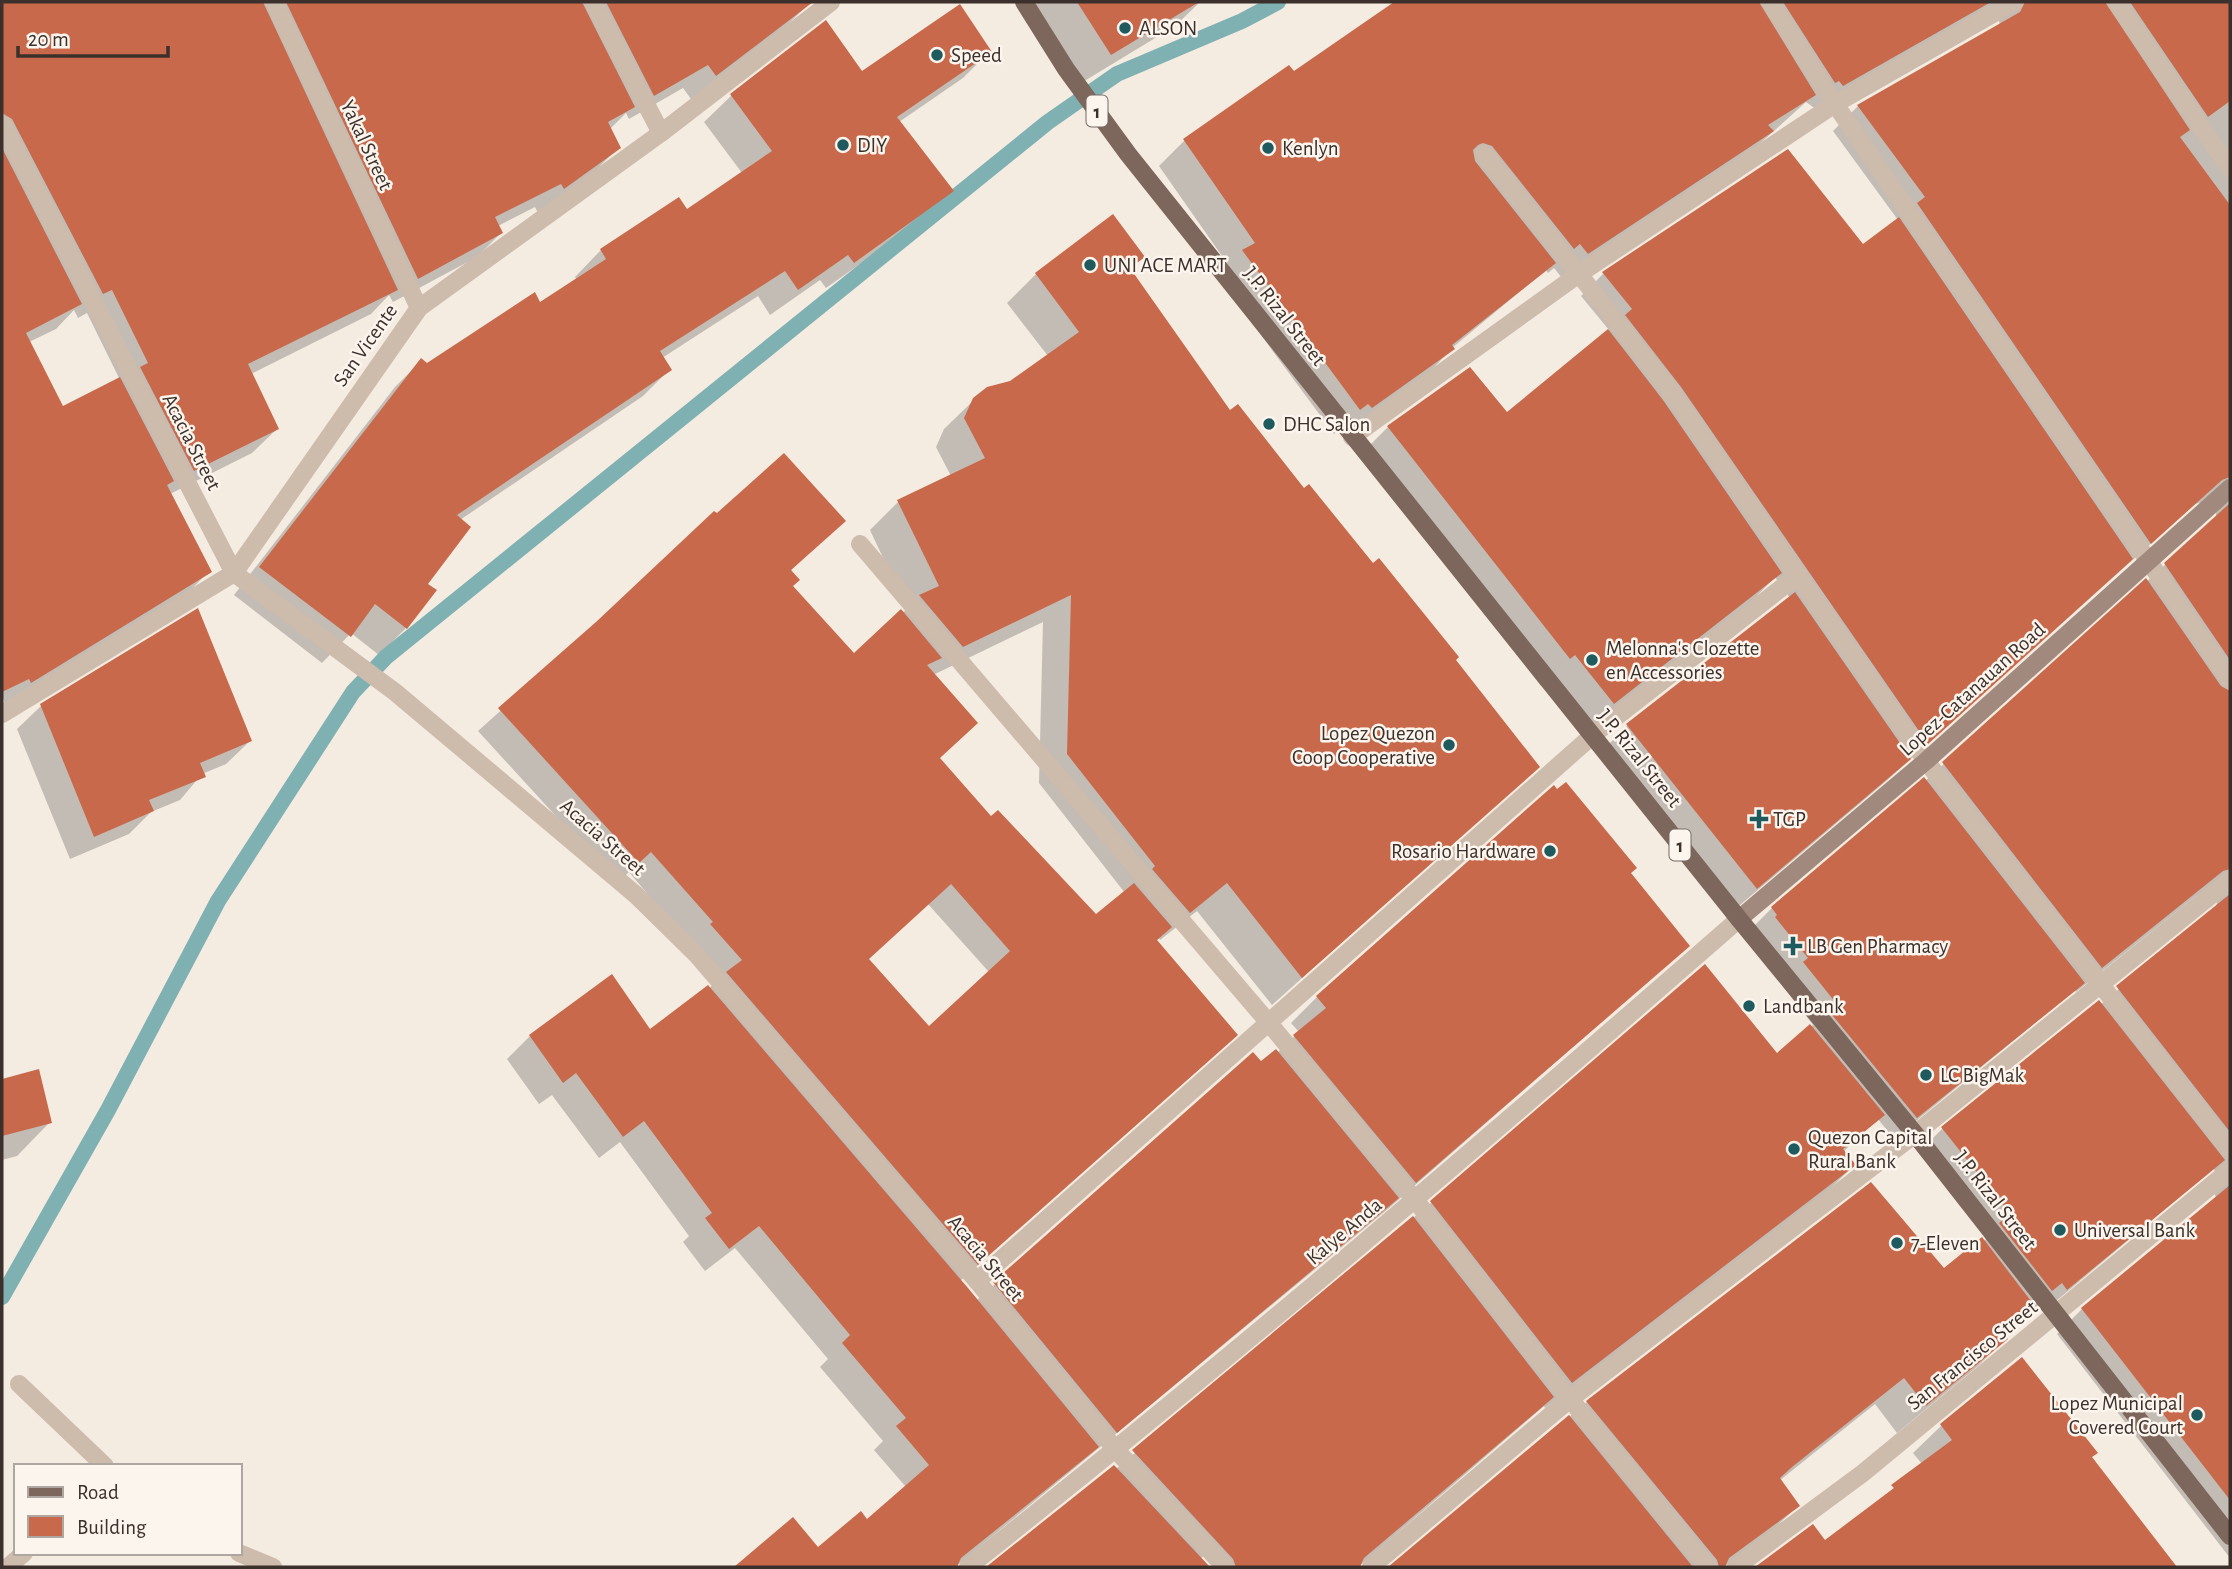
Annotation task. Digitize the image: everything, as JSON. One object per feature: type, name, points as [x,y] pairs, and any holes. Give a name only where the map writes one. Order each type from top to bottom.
[{"type":"main road","name":"J.P. Rizal Street","points":[[1024,2],[1066,69],[1128,154],[1352,437],[1916,1134],[2230,1536]]},
{"type":"main road","name":"Lopez-Catanauan Road","points":[[1740,919],[1926,761],[2230,488]]},
{"type":"street","name":"Yakal Street","points":[[274,2],[419,308]]},
{"type":"street","points":[[593,2],[661,133]]},
{"type":"street","name":"San Vicente","points":[[2,714],[234,573],[419,308],[661,133],[831,2]]},
{"type":"street","points":[[1770,2],[1835,104],[2147,564],[2230,680]]},
{"type":"street","points":[[1352,437],[1579,274],[1835,104],[2014,2]]},
{"type":"street","points":[[2116,2],[2230,169]]},
{"type":"street","name":"Acacia Street","points":[[2,124],[234,573],[395,692],[636,895],[696,954],[977,1281],[1116,1450],[1225,1567]]},
{"type":"street","points":[[1484,154],[1672,393],[1926,761],[2230,1150]]},
{"type":"street","points":[[860,544],[1269,1023],[1416,1200],[1570,1399],[1708,1567]]},
{"type":"street","points":[[977,1281],[1593,735],[1798,575]]},
{"type":"street","points":[[1371,1567],[1570,1399],[1916,1134],[2230,880]]},
{"type":"street","name":"Kalye Anda","points":[[968,1567],[1116,1450],[1416,1200],[1740,919]]},
{"type":"street","name":"San Francisco Street","points":[[1736,1567],[1863,1473],[2230,1170]]},
{"type":"street","points":[[19,1384],[103,1464]]},
{"type":"street","points":[[242,1554],[273,1567]]},
{"type":"street","points":[[8,1567],[22,1555]]},
{"type":"building","points":[[2,2],[263,2],[398,290],[248,364],[279,429],[194,471],[140,367],[148,363],[112,290],[103,294],[12,119],[2,113]]},
{"type":"building","points":[[286,2],[582,2],[635,107],[608,122],[621,148],[564,189],[561,184],[495,217],[503,233],[418,279]]},
{"type":"building","points":[[606,2],[813,2],[716,76],[708,65],[654,96]]},
{"type":"building","name":"ALSON","points":[[1077,2],[1199,2],[1111,55]]},
{"type":"building","points":[[1394,2],[1759,2],[1816,95],[1768,125],[1774,131],[1588,254],[1580,244],[1574,249],[1492,146],[1483,143],[1478,145],[1473,150],[1475,161],[1556,263],[1452,345],[1455,349],[1372,408],[1368,404],[1360,410],[1242,250],[1255,243],[1183,139],[1289,65],[1294,71]]},
{"type":"building","points":[[1783,2],[1991,2],[1843,86],[1839,81],[1835,83]]},
{"type":"building","points":[[2025,2],[2105,2],[2190,130],[2180,137],[2230,205],[2230,477],[2222,480],[2151,544],[1917,203],[1925,197],[1857,105],[2020,12]]},
{"type":"building","points":[[2130,2],[2230,2],[2230,101],[2208,117]]},
{"type":"building","points":[[960,4],[992,52],[897,117],[954,191],[854,263],[848,255],[798,290],[785,271],[660,351],[672,370],[457,515],[471,527],[428,584],[437,590],[407,629],[375,604],[351,637],[259,567],[421,358],[427,363],[535,292],[540,302],[606,259],[600,249],[679,197],[687,209],[772,151],[730,94],[826,20],[862,71]]},
{"type":"building","points":[[2,148],[82,304],[26,333],[63,406],[120,377],[174,481],[167,485],[212,572],[31,683],[29,679],[2,692]]},
{"type":"building","points":[[1788,149],[1863,244],[1899,217],[2133,559],[1928,744],[1681,387],[1625,315],[1632,309],[1602,272]]},
{"type":"building","points":[[1113,214],[1145,257],[1130,268],[1230,410],[1238,404],[1304,488],[1309,484],[1373,563],[1379,558],[1459,657],[1456,660],[1540,767],[1302,978],[1227,883],[1190,913],[1152,869],[1155,866],[1067,754],[1071,595],[963,647],[919,595],[939,586],[897,500],[985,458],[964,418],[973,398],[987,387],[1010,381],[1079,332],[1035,273]]},
{"type":"building","points":[[1608,329],[1663,400],[1782,573],[1614,704],[1575,655],[1570,659],[1387,426],[1470,367],[1507,412]]},
{"type":"building","points":[[784,453],[846,521],[791,570],[800,580],[793,586],[854,653],[901,609],[942,658],[927,665],[978,723],[940,758],[991,816],[998,810],[1096,914],[1134,883],[1172,927],[1157,940],[1238,1035],[978,1265],[726,972],[742,960],[710,924],[713,922],[651,852],[639,863],[498,708],[596,622],[714,511],[717,513]],"holes":[[[951,884],[1010,951],[929,1026],[869,959]]]},
{"type":"building","points":[[2230,503],[2230,660],[2164,563]]},
{"type":"building","points":[[2146,578],[2221,686],[2230,691],[2230,869],[2223,871],[2102,968],[1942,762]]},
{"type":"building","points":[[1795,592],[1911,759],[1757,889],[1626,724]]},
{"type":"building","points":[[198,608],[252,741],[200,763],[206,777],[149,800],[154,811],[94,837],[40,704]]},
{"type":"building","points":[[1924,777],[2085,983],[1917,1118],[1828,1010],[1836,1003],[1803,962],[1808,958],[1775,917],[1777,915],[1771,907]]},
{"type":"building","points":[[1566,782],[1637,868],[1631,873],[1690,946],[1416,1183],[1293,1035],[1326,1008],[1316,996],[1554,785],[1557,789]]},
{"type":"building","points":[[2230,894],[2230,1132],[2116,986]]},
{"type":"building","points":[[1705,964],[1777,1053],[1810,1024],[1885,1115],[1843,1149],[1856,1165],[1572,1383],[1430,1201]]},
{"type":"building","points":[[612,974],[650,1029],[708,985],[968,1288],[1099,1447],[961,1558],[957,1567],[734,1567],[793,1517],[818,1547],[861,1511],[867,1519],[929,1465],[896,1426],[906,1418],[842,1343],[850,1335],[759,1226],[729,1249],[705,1218],[712,1213],[644,1121],[623,1137],[576,1073],[563,1083],[529,1035]]},
{"type":"building","points":[[2099,1000],[2225,1160],[2067,1290],[2062,1283],[2052,1291],[1999,1223],[2010,1214],[1941,1127]]},
{"type":"building","points":[[1276,1049],[1399,1198],[1117,1433],[993,1282],[1253,1052],[1261,1061]]},
{"type":"building","points":[[39,1069],[52,1123],[2,1136],[2,1079]]},
{"type":"building","points":[[1871,1182],[1944,1268],[1982,1237],[2034,1305],[2002,1331],[2008,1339],[1926,1406],[1904,1378],[1792,1467],[1780,1478],[1800,1506],[1729,1558],[1725,1567],[1719,1567],[1717,1560],[1586,1401]]},
{"type":"building","name":"Lopez Municipal Covered Court","points":[[2230,1185],[2230,1500],[2081,1308]]},
{"type":"building","points":[[1413,1216],[1554,1397],[1364,1558],[1360,1567],[1236,1567],[1233,1559],[1132,1450]]},
{"type":"building","points":[[2022,1357],[2098,1453],[2092,1457],[2177,1567],[1755,1567],[1813,1524],[1825,1540],[1894,1488],[1891,1485],[1952,1440],[1940,1424]]},
{"type":"building","points":[[1569,1415],[1693,1567],[1388,1567]]},
{"type":"building","points":[[1114,1465],[1210,1567],[986,1567],[1074,1497]]},
{"type":"waterway","points":[[2,1297],[108,1110],[218,901],[353,692],[386,657],[1048,122],[1117,74],[1242,21],[1278,2]]},
{"type":"place","name":"ALSON","points":[[1125,28]]},
{"type":"place","name":"Speed","points":[[937,55]]},
{"type":"place","name":"DIY","points":[[843,145]]},
{"type":"place","name":"Kenlyn","points":[[1268,148]]},
{"type":"place","name":"UNI ACE MART","points":[[1090,265]]},
{"type":"place","name":"DHC Salon","points":[[1269,424]]},
{"type":"place","name":"Melonna's Clozette en Accessories","points":[[1592,660]]},
{"type":"place","name":"Lopez Quezon Coop Cooperative","points":[[1449,745]]},
{"type":"place","name":"TGP","points":[[1759,819]]},
{"type":"place","name":"Rosario Hardware","points":[[1550,851]]},
{"type":"place","name":"LB Gen Pharmacy","points":[[1793,946]]},
{"type":"place","name":"Landbank","points":[[1749,1006]]},
{"type":"place","name":"LC BigMak","points":[[1926,1075]]},
{"type":"place","name":"Quezon Capital Rural Bank","points":[[1794,1149]]},
{"type":"place","name":"Universal Bank","points":[[2060,1230]]},
{"type":"place","name":"7-Eleven","points":[[1897,1243]]},
{"type":"place","name":"Lopez Municipal Covered Court","points":[[2197,1415]]}]
